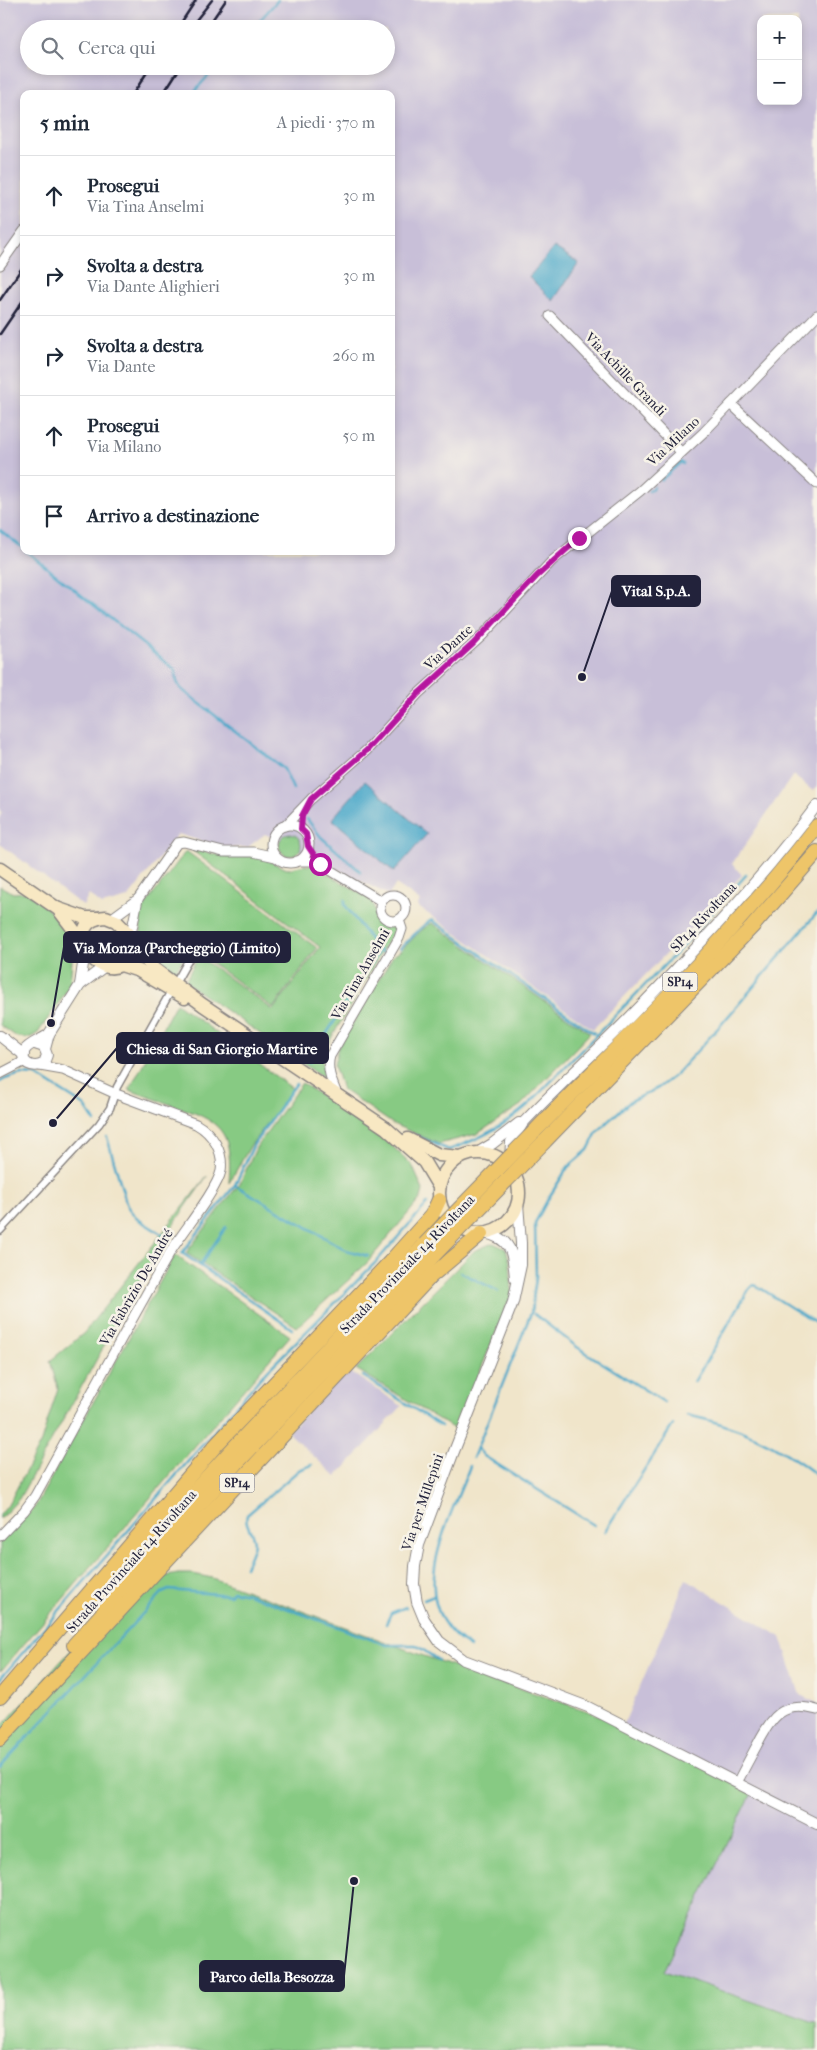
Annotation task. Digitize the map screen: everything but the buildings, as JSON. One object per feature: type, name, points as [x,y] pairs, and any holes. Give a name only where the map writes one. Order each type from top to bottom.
[{"type":"highway","name":"Strada Provinciale 14 Rivoltana","points":[[0,1706],[228,1454],[539,1137],[713,948],[784,868],[817,826]]},
{"type":"highway","name":"Strada Provinciale 14 Rivoltana","points":[[539,1137],[752,927],[817,852]]},
{"type":"highway","points":[[0,1698],[217,1444],[390,1262],[432,1215],[439,1194]]},
{"type":"highway","name":"SP14","points":[[0,1740],[430,1277],[483,1233]]},
{"type":"highway","name":"Strada Provinciale 14 Rivoltana","points":[[0,1728],[430,1250]]},
{"type":"main road","points":[[0,869],[58,909],[85,918],[112,918],[133,941],[146,961],[174,988]]},
{"type":"main road","points":[[58,909],[94,959],[105,966],[120,965],[174,988],[203,1005],[386,1128],[435,1154],[460,1157]]},
{"type":"main road","points":[[84,946],[86,928],[98,918]]},
{"type":"main road","points":[[120,965],[130,957],[133,941]]},
{"type":"main road","points":[[386,1128],[424,1162],[439,1194],[444,1214],[456,1227],[467,1232],[483,1233],[496,1230],[506,1224],[518,1204]]},
{"type":"main road","points":[[477,1153],[494,1156],[511,1168]]},
{"type":"main road","name":"SP14 Rivoltana","points":[[460,1157],[477,1153]]},
{"type":"main road","points":[[439,1194],[446,1169],[460,1157]]},
{"type":"main road","name":"SP14 Rivoltana","points":[[511,1168],[519,1186],[518,1204]]},
{"type":"street","points":[[0,265],[20,237]]},
{"type":"street","name":"Via Milano","points":[[537,576],[579,538],[640,491],[682,452],[817,315]]},
{"type":"street","name":"Via Achille Grandi","points":[[550,316],[682,452]]},
{"type":"street","points":[[731,404],[817,484]]},
{"type":"street","name":"Via Dante","points":[[285,826],[311,799],[367,750],[418,694],[482,636],[537,576]]},
{"type":"street","points":[[301,829],[302,816],[311,799]]},
{"type":"street","name":"SP14 Rivoltana","points":[[477,1153],[501,1137],[539,1106],[631,1016],[746,893],[773,862],[817,805]]},
{"type":"street","points":[[276,857],[271,849],[271,842],[276,831],[285,826],[293,825],[301,829],[307,837],[308,846],[305,856],[297,862]]},
{"type":"street","points":[[112,918],[138,899],[177,842],[223,852],[253,852],[276,857],[287,863],[313,861],[381,901]]},
{"type":"street","points":[[253,852],[271,842]]},
{"type":"street","points":[[308,846],[320,864]]},
{"type":"street","name":"Via Tina Anselmi","points":[[392,895],[402,898],[406,909],[404,914],[399,920],[391,921],[383,917],[379,909],[381,901],[392,895]]},
{"type":"street","points":[[133,941],[138,899]]},
{"type":"street","name":"Via Tina Anselmi","points":[[338,1097],[330,1075],[328,1062],[330,1056],[398,938],[402,929],[399,920]]},
{"type":"street","points":[[80,985],[84,946]]},
{"type":"street","points":[[0,1231],[89,1137],[110,1108],[117,1087],[194,950]]},
{"type":"street","points":[[0,1074],[49,1034],[80,985],[105,966]]},
{"type":"street","points":[[28,1052],[30,1066],[44,1057],[49,1034]]},
{"type":"street","points":[[0,1036],[14,1046],[28,1052]]},
{"type":"street","points":[[28,1052],[40,1045],[44,1057]]},
{"type":"street","name":"Via Fabrizio De André","points":[[0,1536],[24,1511],[35,1496],[166,1260],[214,1187],[220,1173],[221,1162],[217,1147],[212,1136],[203,1128],[191,1121],[116,1094],[62,1070],[44,1057]]},
{"type":"street","name":"SP14 Rivoltana","points":[[511,1168],[509,1154],[513,1137],[539,1106]]},
{"type":"street","name":"Via per Millepini","points":[[518,1204],[521,1243],[520,1269],[516,1292],[422,1536],[414,1570],[416,1597],[422,1615],[430,1631],[442,1645],[456,1656],[482,1668],[588,1707],[817,1824]]},
{"type":"street","name":"Via per Millepini","points":[[483,1233],[498,1237],[508,1246],[513,1262],[516,1292]]},
{"type":"street","points":[[736,1783],[767,1726],[775,1716],[784,1709],[793,1707],[800,1706],[817,1710]]},
{"type":"shaded area","points":[[0,0],[817,0],[817,786],[813,791],[793,775],[732,864],[742,875],[593,1029],[417,906],[420,901],[396,884],[389,895],[265,834],[248,847],[224,848],[178,834],[128,898],[102,905],[89,895],[83,906],[0,844],[0,816],[2,813],[0,811]]},
{"type":"shaded area","points":[[347,1370],[402,1406],[336,1477],[288,1432]]},
{"type":"shaded area","points":[[686,1579],[781,1637],[800,1695],[817,1703],[817,2032],[662,1971],[622,1728]]},
{"type":"green space","points":[[286,834],[294,834],[301,841],[301,849],[294,856],[286,856],[279,849],[279,841]]},
{"type":"green space","points":[[189,848],[227,857],[256,855],[287,869],[305,865],[314,866],[367,897],[372,902],[378,920],[384,924],[394,925],[394,931],[326,1047],[322,1061],[327,1080],[185,982],[198,956],[273,1010],[320,947]]},
{"type":"green space","points":[[186,851],[317,948],[273,1008],[190,947],[174,973],[157,961],[146,948],[141,933],[141,911]]},
{"type":"green space","points":[[0,886],[13,893],[27,892],[56,916],[73,946],[70,986],[38,1033],[28,1038],[17,1037],[0,1025]]},
{"type":"green space","points":[[432,923],[590,1033],[521,1105],[477,1134],[439,1144],[393,1124],[342,1089],[334,1065],[338,1048],[393,956]]},
{"type":"green space","points":[[176,1003],[293,1089],[251,1145],[229,1183],[230,1167],[227,1143],[217,1126],[196,1114],[129,1090]]},
{"type":"green space","points":[[302,1083],[388,1142],[412,1165],[423,1190],[421,1198],[366,1264],[297,1327],[186,1253],[240,1183],[257,1146]]},
{"type":"green space","points":[[207,1176],[163,1240],[19,1499],[0,1519],[0,1515],[8,1505],[41,1442],[58,1388],[50,1361],[84,1333]]},
{"type":"green space","points":[[493,1243],[506,1249],[510,1263],[512,1293],[456,1430],[356,1369],[474,1251]]},
{"type":"green space","points":[[175,1255],[290,1336],[0,1672],[0,1543],[35,1507]]},
{"type":"green space","points":[[179,1574],[193,1574],[212,1578],[421,1655],[602,1716],[753,1791],[664,1971],[817,2024],[817,2050],[0,2050],[0,1728],[75,1646],[157,1580]]},
{"type":"water","points":[[554,247],[579,263],[553,301],[529,277]]},
{"type":"water","points":[[365,781],[427,834],[394,872],[332,819]]},
{"type":"waterway","points":[[260,20],[278,0]]},
{"type":"waterway","points":[[196,90],[209,75]]},
{"type":"waterway","points":[[661,480],[681,462],[683,464]]},
{"type":"waterway","points":[[649,491],[654,487]]},
{"type":"waterway","points":[[0,530],[20,546]]},
{"type":"waterway","points":[[31,555],[175,670],[177,682],[181,689],[284,769],[293,789]]},
{"type":"waterway","points":[[307,819],[321,837],[361,872]]},
{"type":"waterway","points":[[416,1136],[449,1150],[491,1131],[519,1112],[683,946],[746,875]]},
{"type":"waterway","points":[[345,900],[345,905],[372,942]]},
{"type":"waterway","points":[[473,1458],[531,1313],[536,1278],[535,1223],[568,1167],[588,1150],[596,1134],[606,1123],[631,1101],[658,1088],[674,1076],[719,1027],[817,913]]},
{"type":"waterway","points":[[400,948],[424,925],[432,920],[594,1033]]},
{"type":"waterway","points":[[309,1062],[379,950],[383,953]]},
{"type":"waterway","points":[[0,1082],[21,1074],[36,1075],[85,1106],[95,1122]]},
{"type":"waterway","points":[[292,1329],[182,1253],[235,1185],[254,1144],[296,1084]]},
{"type":"waterway","points":[[107,1137],[127,1206],[136,1218],[163,1235]]},
{"type":"waterway","points":[[235,1185],[346,1250],[368,1256]]},
{"type":"waterway","points":[[0,1679],[261,1377],[375,1263],[427,1204]]},
{"type":"waterway","points":[[200,1265],[226,1227]]},
{"type":"waterway","points":[[460,1272],[498,1291]]},
{"type":"waterway","points":[[694,1382],[753,1285],[817,1324]]},
{"type":"waterway","points":[[534,1314],[577,1347],[664,1402]]},
{"type":"waterway","points":[[363,1376],[441,1426]]},
{"type":"waterway","points":[[687,1415],[706,1419],[756,1437],[787,1454],[817,1475]]},
{"type":"waterway","points":[[605,1531],[673,1425]]},
{"type":"waterway","points":[[478,1449],[484,1456],[594,1525]]},
{"type":"waterway","points":[[245,1567],[254,1543],[246,1519],[247,1515],[299,1470],[312,1465]]},
{"type":"waterway","points":[[470,1466],[442,1537],[436,1562],[434,1586],[438,1609],[449,1629],[470,1647]]},
{"type":"waterway","points":[[0,1767],[162,1593],[169,1590],[230,1595],[232,1591],[248,1594],[387,1645],[416,1645],[438,1660]]},
{"type":"waterway","points":[[424,1600],[434,1596]]},
{"type":"waterway","points":[[386,1624],[391,1613],[406,1607]]},
{"type":"railway","points":[[183,20],[196,0]]},
{"type":"railway","points":[[196,20],[212,0]]},
{"type":"railway","points":[[212,20],[226,0]]},
{"type":"railway","points":[[136,90],[145,75]]},
{"type":"railway","points":[[166,90],[175,75]]},
{"type":"railway","points":[[0,300],[20,271]]},
{"type":"railway","points":[[0,334],[20,305]]},
{"type":"place","name":"Vital S.p.A.","points":[[582,677]]},
{"type":"place","name":"Via Monza (Parcheggio) (Limito)","points":[[51,1023]]},
{"type":"place","name":"Chiesa di San Giorgio Martire","points":[[53,1123]]},
{"type":"place","name":"Parco della Besozza","points":[[354,1881]]},
{"type":"route","points":[[320,864],[308,846],[306,834],[301,829],[301,820],[307,804],[367,750],[418,694],[482,636],[537,576],[579,538]]}]
